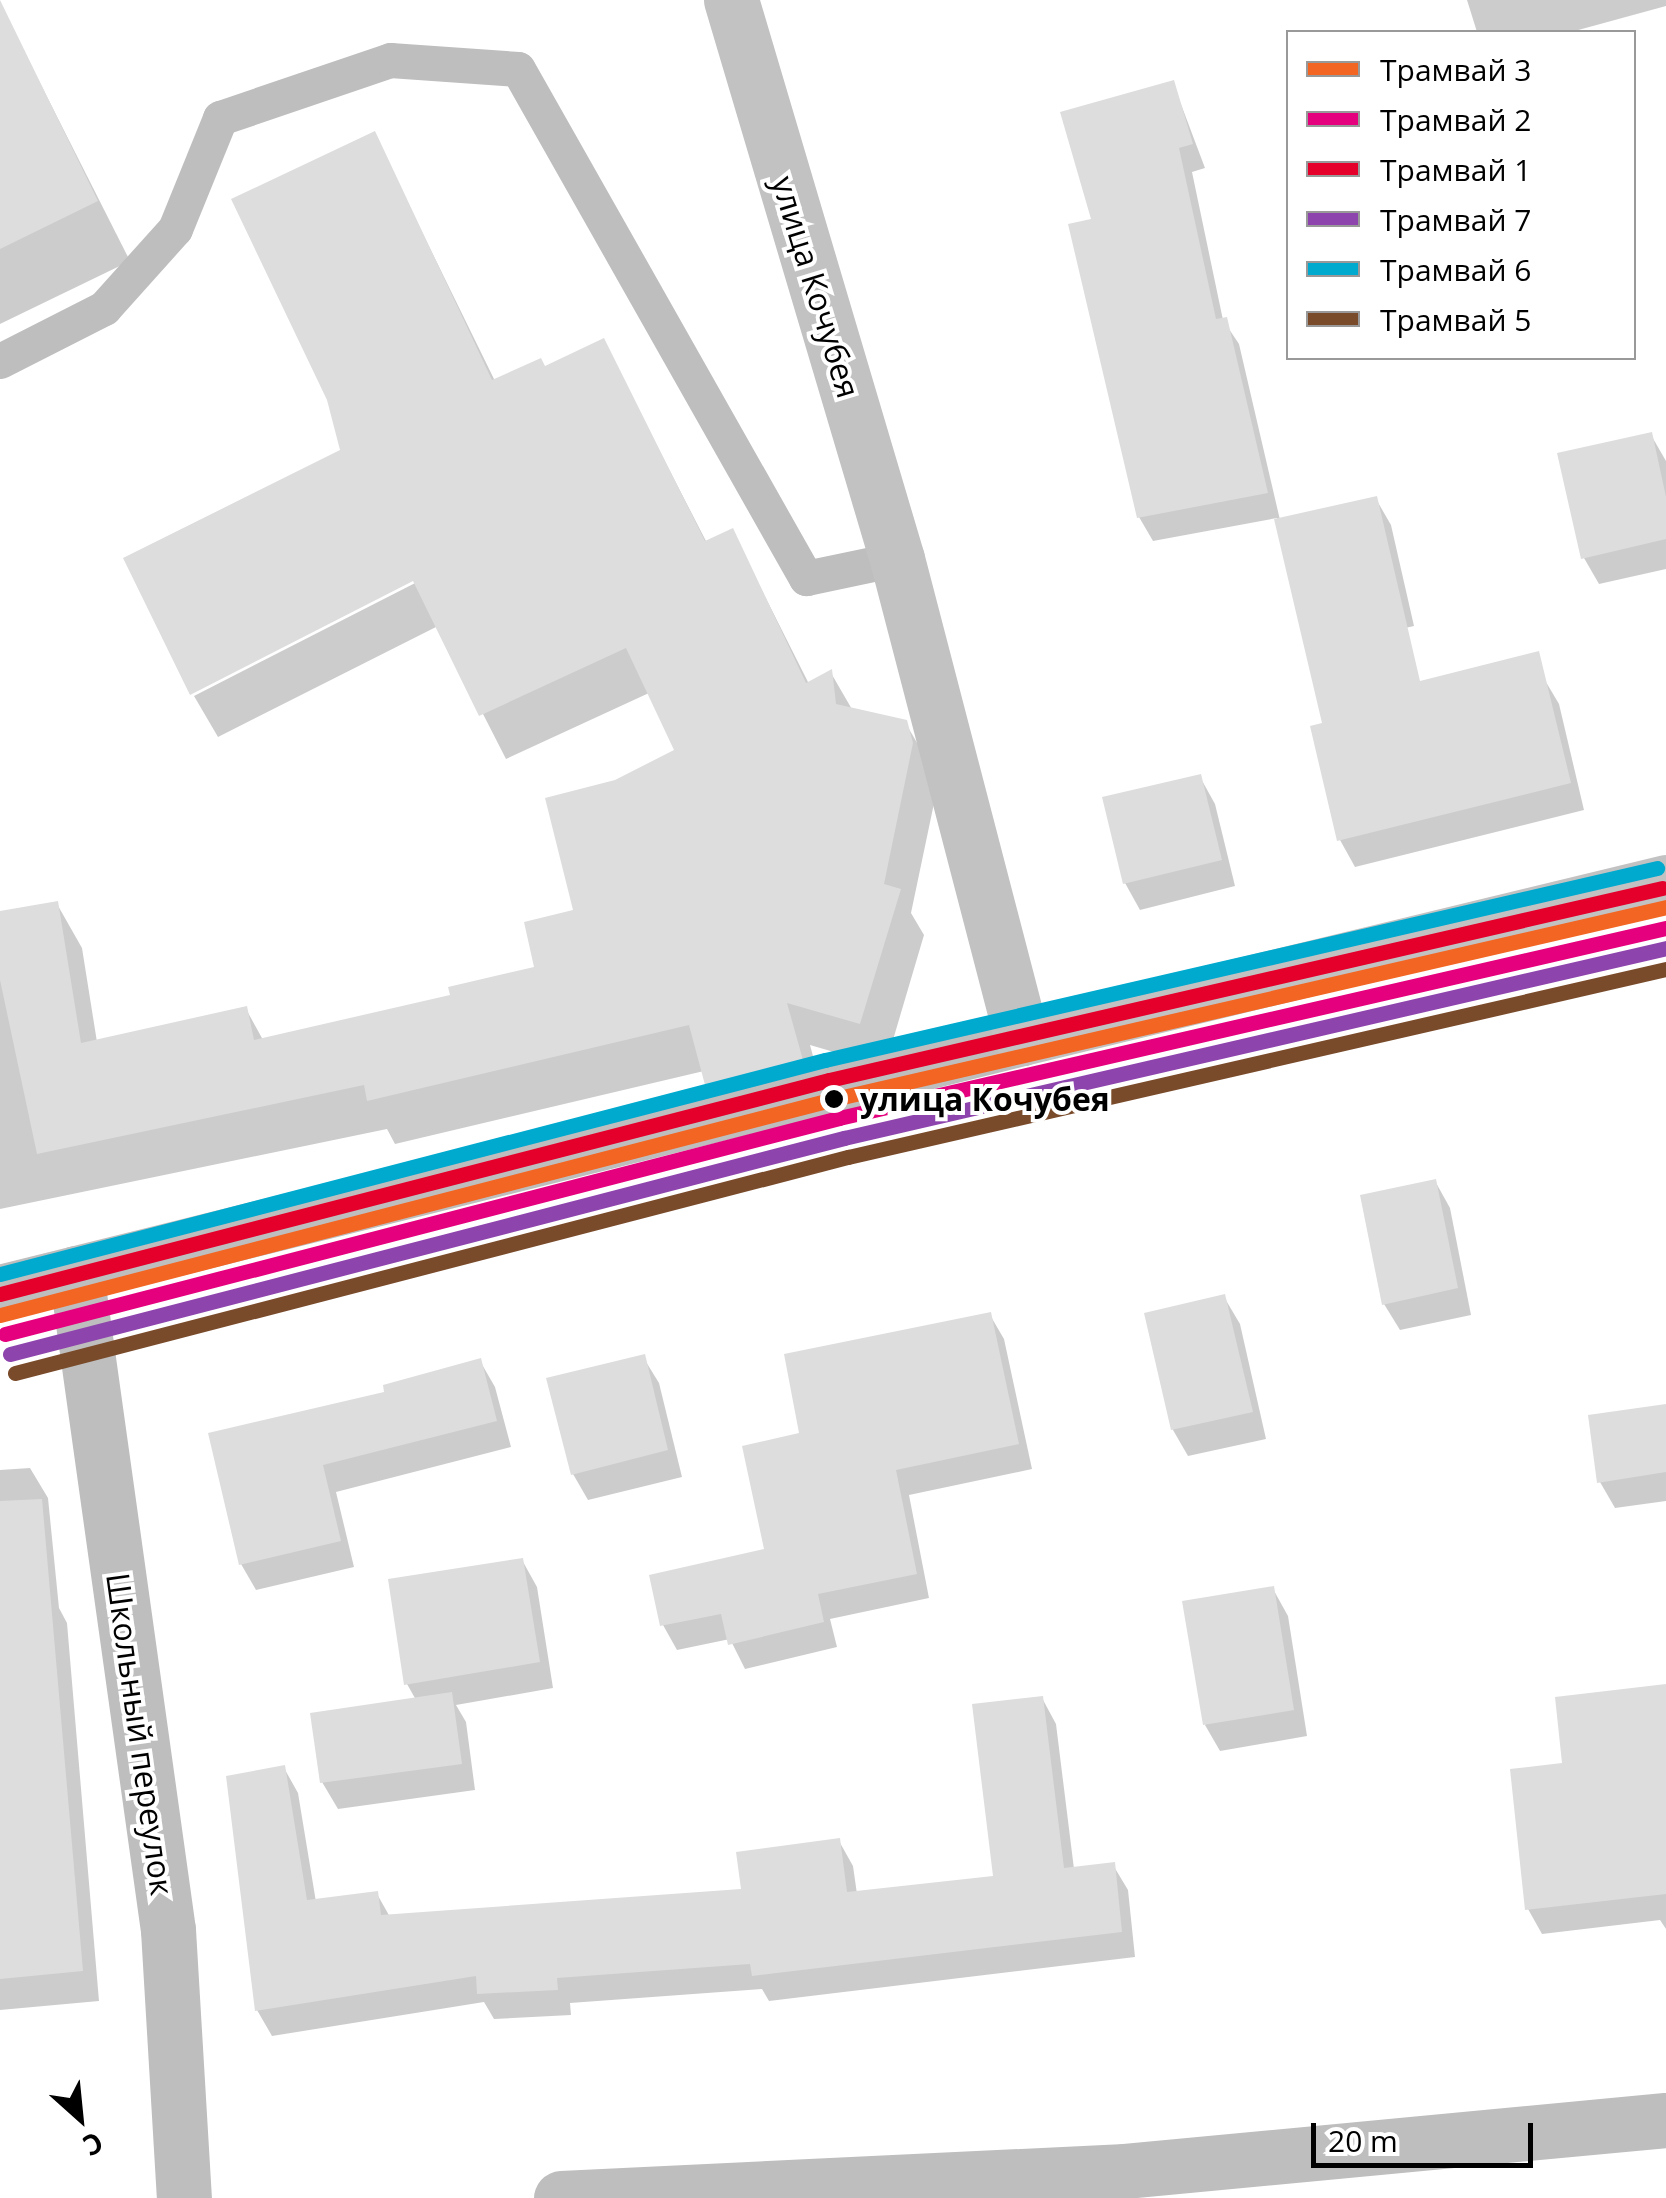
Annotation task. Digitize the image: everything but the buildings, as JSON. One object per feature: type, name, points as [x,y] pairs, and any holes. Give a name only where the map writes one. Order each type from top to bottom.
[{"type":"street","name":"улица Кочубея","points":[[731,0],[897,559],[1022,1038]]},
{"type":"street","points":[[0,1292],[1666,882]]},
{"type":"street","name":"Школьный переулок","points":[[76,1273],[168,1930],[184,2198]]},
{"type":"street","points":[[561,2198],[1125,2171],[1666,2120]]},
{"type":"lane","points":[[0,361],[104,308],[175,229],[220,118],[390,60],[518,70],[806,578],[897,559]]},
{"type":"tram line","name":"6","points":[[0,1274],[825,1060],[1657,868]]},
{"type":"tram line","name":"1","points":[[0,1294],[829,1080],[1662,888]]},
{"type":"tram line","name":"3","points":[[0,1315],[834,1099],[1666,907]]},
{"type":"tram line","name":"2","points":[[5,1334],[839,1118],[1666,928]]},
{"type":"tram line","name":"7","points":[[10,1354],[844,1138],[1666,948]]},
{"type":"tram line","name":"5","points":[[15,1373],[848,1157],[1666,969]]},
{"type":"place","name":"улица Кочубея","points":[[834,1099]]}]
